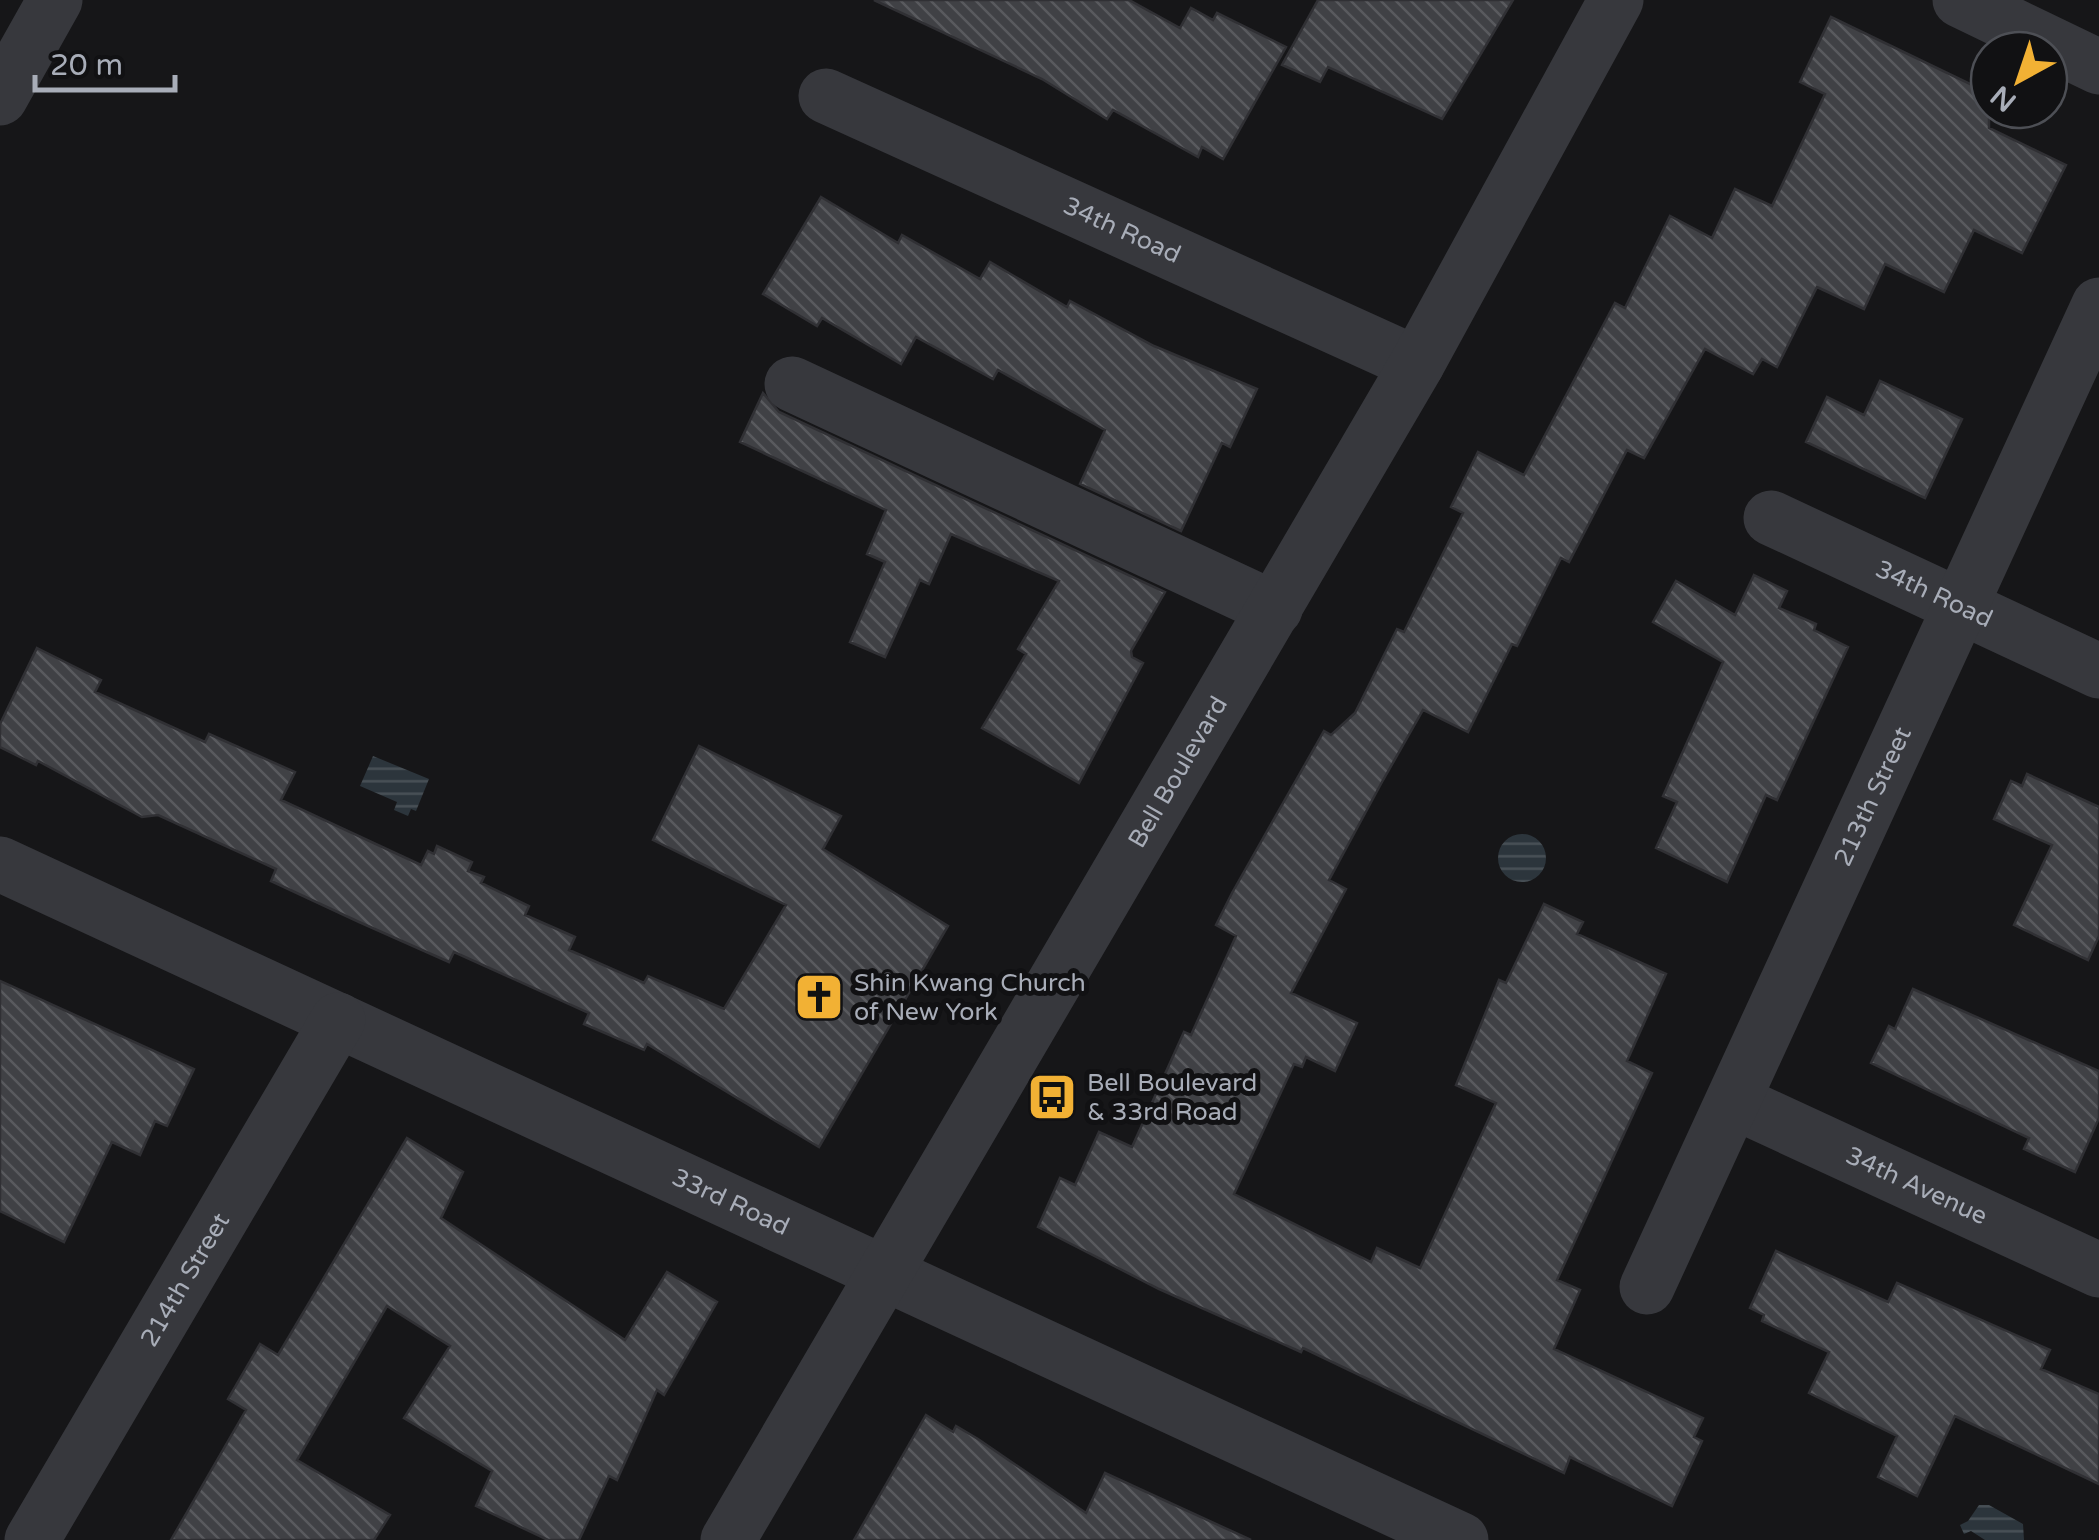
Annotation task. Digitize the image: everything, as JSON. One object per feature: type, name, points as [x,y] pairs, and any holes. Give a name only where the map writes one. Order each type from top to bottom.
[{"type":"street","points":[[0,98],[54,0]]},
{"type":"street","name":"Bell Boulevard","points":[[728,1540],[1417,364],[1616,0]]},
{"type":"street","points":[[1960,0],[2099,67]]},
{"type":"street","name":"34th Road","points":[[826,96],[1417,364]]},
{"type":"street","name":"213th Street","points":[[1647,1287],[1963,608],[2099,305]]},
{"type":"street","points":[[792,384],[1274,609]]},
{"type":"street","name":"34th Road","points":[[1771,518],[2099,670]]},
{"type":"street","name":"33rd Road","points":[[0,864],[886,1273],[1381,1524],[1461,1540]]},
{"type":"street","name":"214th Street","points":[[32,1540],[338,1020]]},
{"type":"street","name":"34th Avenue","points":[[1735,1102],[2099,1270]]},
{"type":"shaded area","points":[[373,756],[429,779],[416,811],[411,809],[408,816],[394,810],[397,802],[360,786]]},
{"type":"shaded area","points":[[1522,834],[1539,841],[1546,858],[1539,875],[1522,882],[1505,875],[1498,858],[1505,841]]},
{"type":"shaded area","points":[[1979,1505],[1989,1505],[2023,1524],[2024,1540],[1985,1540],[1971,1531],[1964,1534],[1960,1525],[1968,1521]]},
{"type":"building","points":[[874,0],[1129,0],[1180,28],[1191,8],[1213,20],[1217,13],[1286,47],[1223,159],[1202,147],[1198,157],[1113,110],[1107,119],[1042,79]]},
{"type":"building","points":[[1318,0],[1513,0],[1442,119],[1328,67],[1320,82],[1282,65]]},
{"type":"building","points":[[1831,17],[1969,83],[1969,130],[1993,130],[2066,165],[2022,253],[1974,230],[1944,292],[1885,264],[1864,309],[1817,287],[1777,367],[1762,359],[1753,374],[1705,349],[1644,458],[1627,450],[1569,562],[1561,558],[1517,646],[1512,644],[1468,732],[1423,710],[1382,782],[1329,880],[1346,889],[1291,993],[1357,1023],[1335,1071],[1306,1057],[1302,1067],[1294,1064],[1234,1194],[1371,1262],[1377,1248],[1420,1268],[1496,1103],[1456,1085],[1499,980],[1506,983],[1544,904],[1583,922],[1577,934],[1666,974],[1627,1061],[1652,1073],[1557,1280],[1580,1290],[1554,1349],[1703,1418],[1694,1437],[1702,1441],[1672,1506],[1570,1457],[1564,1473],[1303,1348],[1301,1352],[1159,1289],[1038,1227],[1060,1178],[1075,1185],[1099,1132],[1132,1147],[1184,1032],[1191,1035],[1236,936],[1216,925],[1324,731],[1331,735],[1355,713],[1397,629],[1404,632],[1463,513],[1451,507],[1478,452],[1524,475],[1615,303],[1625,308],[1670,216],[1712,238],[1735,189],[1772,206],[1825,94],[1800,82]]},
{"type":"building","points":[[821,197],[898,243],[902,235],[980,279],[990,262],[1067,307],[1070,301],[1154,346],[1257,389],[1230,447],[1222,443],[1181,531],[1080,484],[1105,430],[998,370],[993,379],[916,337],[901,364],[822,318],[817,326],[763,294]]},
{"type":"building","points":[[1880,381],[1962,419],[1925,498],[1806,442],[1827,397],[1864,415]]},
{"type":"building","points":[[763,393],[779,412],[1165,592],[1131,651],[1132,657],[1143,663],[1079,783],[982,728],[1026,654],[1018,649],[1059,581],[951,534],[929,584],[920,580],[885,657],[850,642],[885,562],[867,554],[886,510],[740,442]]},
{"type":"building","points":[[1754,575],[1787,591],[1779,608],[1816,624],[1814,630],[1848,647],[1777,800],[1766,795],[1727,882],[1656,848],[1677,802],[1663,796],[1723,662],[1653,622],[1676,581],[1735,615]]},
{"type":"building","points":[[37,648],[101,680],[95,692],[205,742],[209,734],[295,772],[281,800],[421,865],[428,851],[434,854],[437,846],[472,862],[468,871],[484,877],[481,883],[529,906],[525,915],[575,937],[569,950],[644,983],[648,976],[724,1009],[786,905],[653,840],[699,746],[841,816],[823,849],[948,926],[819,1147],[647,1044],[644,1050],[584,1024],[589,1013],[454,952],[449,962],[359,922],[271,881],[276,869],[158,815],[142,817],[38,761],[36,765],[0,747],[0,724]]},
{"type":"building","points":[[2027,774],[2099,807],[2099,936],[2088,960],[2014,925],[2052,845],[1994,819],[2011,781],[2022,786]]},
{"type":"building","points":[[0,981],[194,1069],[167,1126],[155,1121],[140,1155],[112,1142],[64,1242],[0,1211]]},
{"type":"building","points":[[1913,989],[2099,1071],[2099,1118],[2075,1172],[2024,1149],[2029,1138],[1871,1063],[1889,1026],[1895,1029]]},
{"type":"building","points":[[407,1138],[463,1172],[441,1218],[625,1340],[667,1272],[717,1302],[664,1395],[657,1390],[617,1480],[609,1476],[579,1540],[548,1540],[476,1506],[492,1471],[404,1418],[450,1346],[387,1306],[297,1460],[390,1515],[374,1540],[171,1540],[246,1410],[228,1399],[260,1344],[278,1355]]},
{"type":"building","points":[[1776,1251],[1888,1302],[1897,1283],[2050,1350],[2041,1369],[2099,1394],[2099,1484],[1955,1416],[1917,1496],[1878,1477],[1897,1436],[1809,1393],[1829,1352],[1762,1321],[1764,1315],[1750,1308]]},
{"type":"building","points":[[926,1415],[953,1432],[956,1426],[978,1439],[1086,1513],[1105,1473],[1251,1540],[854,1540]]},
{"type":"place","name":"Shin Kwang Church of New York","points":[[819,997]]},
{"type":"place","name":"Bell Boulevard & 33rd Road","points":[[1052,1097]]}]
